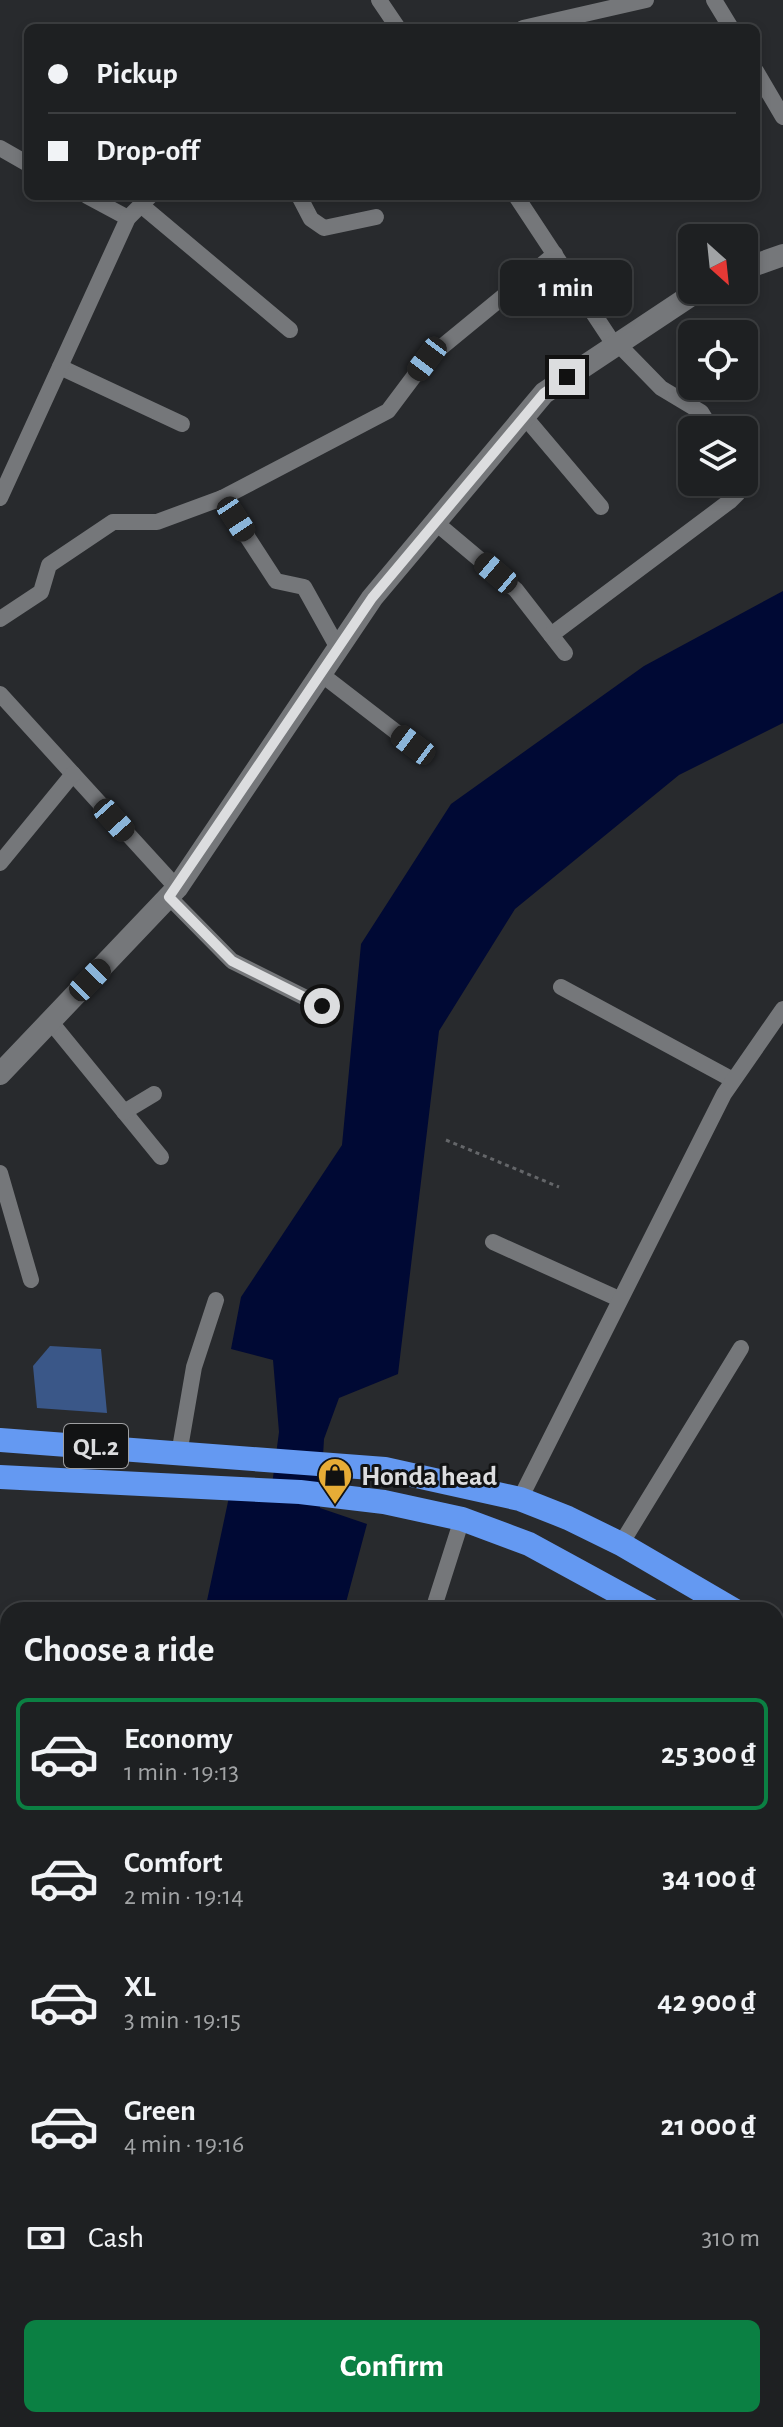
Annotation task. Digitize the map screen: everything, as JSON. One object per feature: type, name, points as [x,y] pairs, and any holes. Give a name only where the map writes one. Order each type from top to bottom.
[{"type":"highway","name":"QL.2","points":[[0,1440],[385,1469],[520,1499],[621,1544],[720,1602]]},
{"type":"highway","name":"QL.2","points":[[0,1477],[300,1492],[384,1502],[462,1519],[529,1544],[632,1602]]},
{"type":"street","points":[[379,0],[395,24]]},
{"type":"street","points":[[541,24],[646,0]]},
{"type":"street","points":[[714,0],[729,24]]},
{"type":"street","points":[[760,78],[783,117]]},
{"type":"street","points":[[0,148],[24,162]]},
{"type":"street","points":[[94,200],[128,218]]},
{"type":"street","points":[[0,498],[128,218],[146,200],[290,330]]},
{"type":"street","points":[[301,200],[311,219],[324,228],[376,217]]},
{"type":"street","points":[[519,200],[616,345],[661,388],[703,416]]},
{"type":"street","points":[[0,619],[41,592],[49,565],[113,522],[157,522],[222,498],[388,411],[427,359],[555,254]]},
{"type":"street","points":[[758,264],[783,255]]},
{"type":"street","points":[[0,1074],[173,892],[372,598],[544,393],[678,304]]},
{"type":"street","points":[[60,367],[182,424]]},
{"type":"street","points":[[524,416],[601,507]]},
{"type":"street","points":[[551,635],[735,496]]},
{"type":"street","points":[[222,498],[276,581],[304,587],[338,648]]},
{"type":"street","points":[[435,522],[516,590],[565,653]]},
{"type":"street","points":[[321,674],[413,745]]},
{"type":"street","points":[[0,694],[73,774],[232,961],[322,1006]]},
{"type":"street","points":[[0,863],[73,774]]},
{"type":"street","points":[[561,987],[733,1080]]},
{"type":"street","points":[[520,1499],[724,1094],[783,1009]]},
{"type":"street","points":[[50,1021],[161,1157]]},
{"type":"street","points":[[124,1112],[154,1094]]},
{"type":"street","points":[[0,1173],[31,1280]]},
{"type":"street","points":[[493,1242],[619,1299]]},
{"type":"street","points":[[186,1455],[194,1367],[216,1300]]},
{"type":"street","points":[[621,1544],[741,1348]]},
{"type":"street","points":[[436,1602],[462,1519]]},
{"type":"path","points":[[446,1140],[559,1187]]},
{"type":"water","points":[[783,591],[783,723],[679,775],[515,909],[439,1031],[398,1374],[339,1398],[324,1439],[320,1508],[367,1524],[346,1602],[207,1602],[229,1497],[270,1500],[279,1432],[273,1360],[231,1349],[241,1297],[342,1145],[361,944],[451,804],[644,666]]},
{"type":"building","points":[[50,1346],[101,1349],[107,1413],[37,1408],[33,1366]]},
{"type":"place","name":"Honda head","points":[[335,1506]]},
{"type":"route","points":[[322,1006],[232,961],[169,897],[372,598],[544,393],[567,377]]}]
